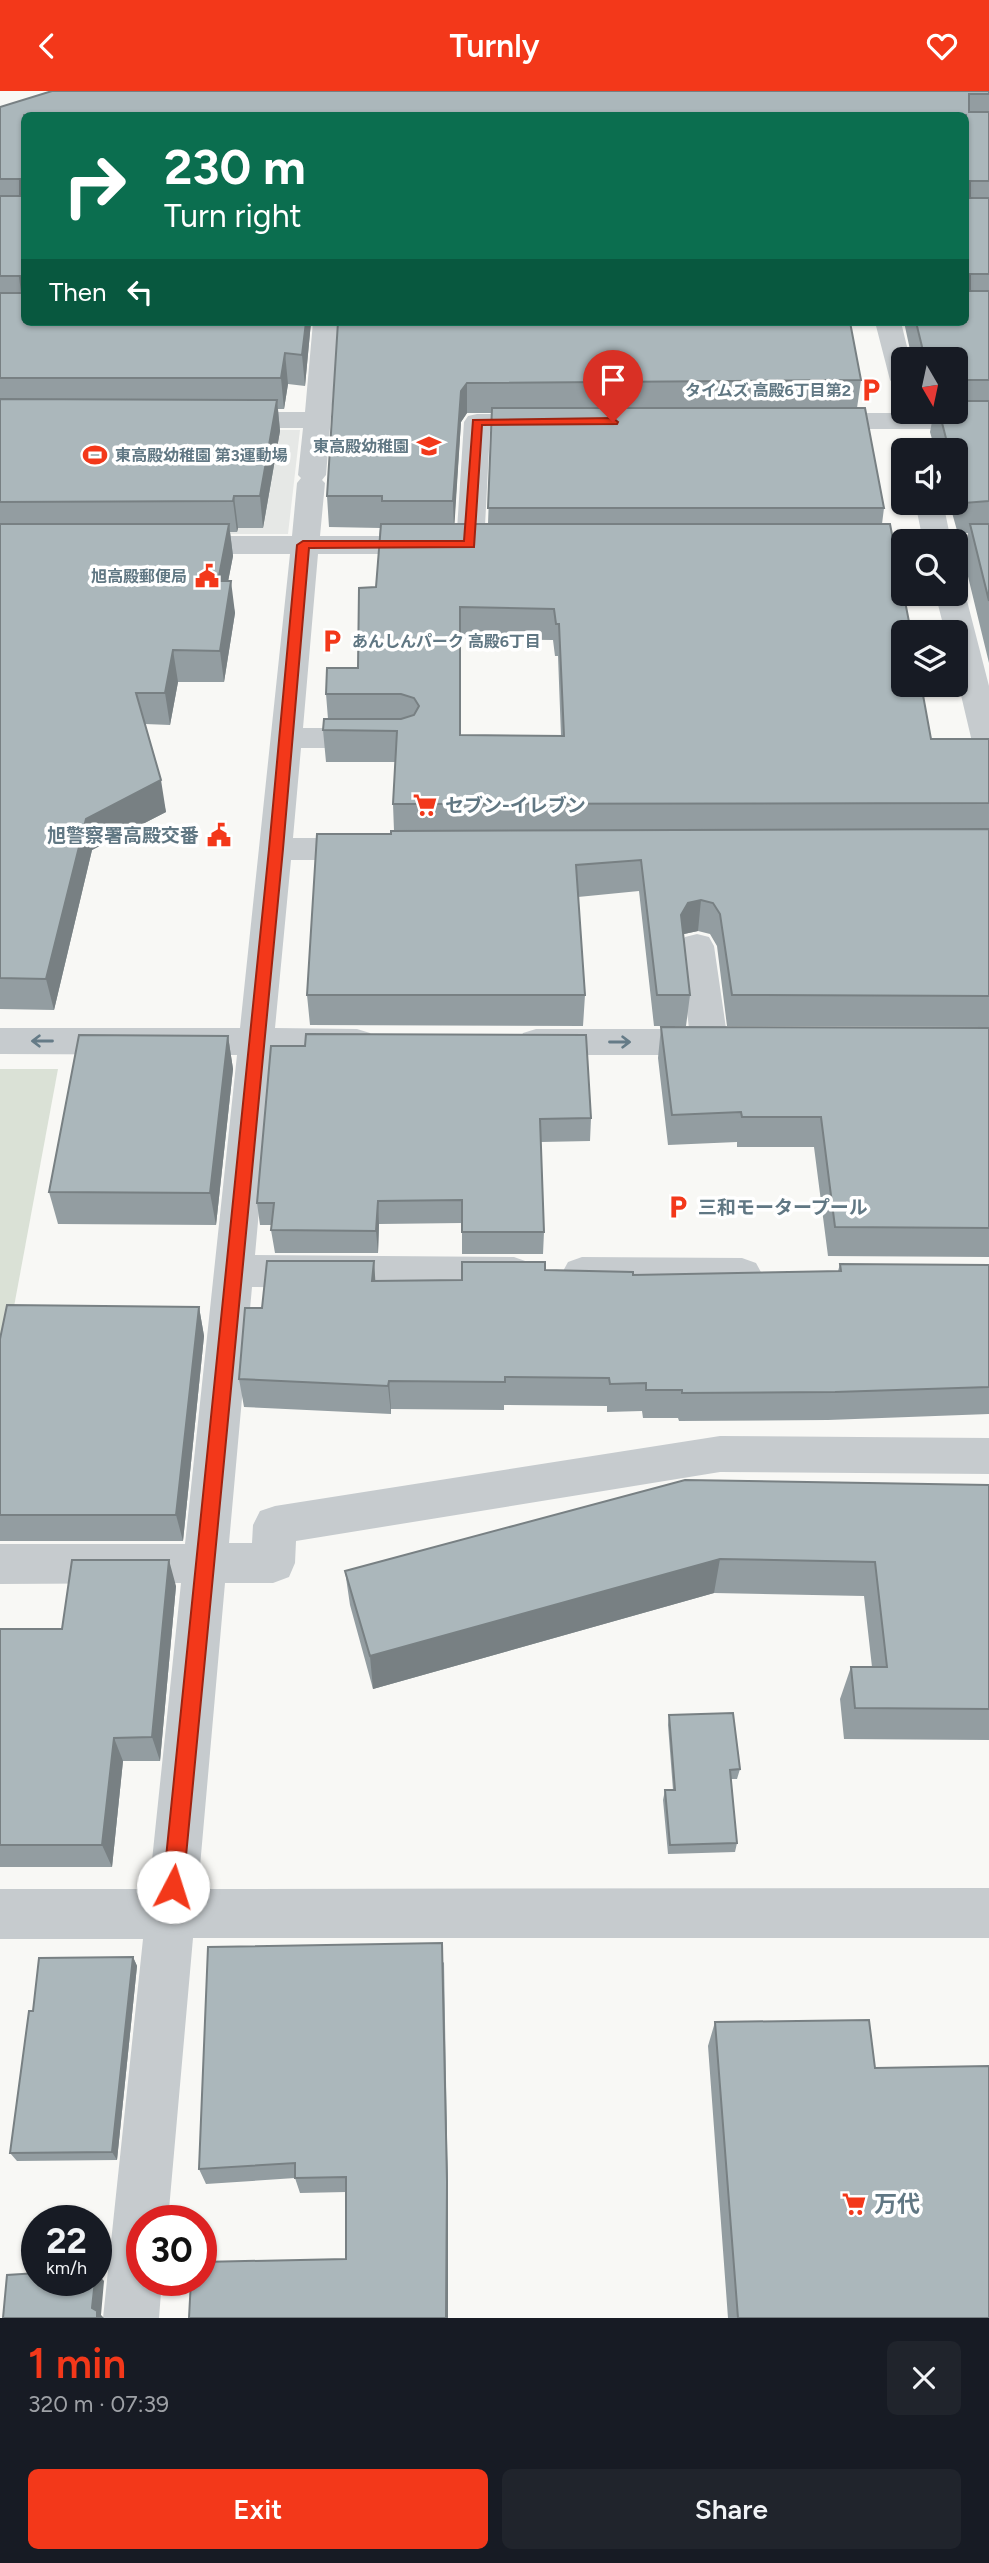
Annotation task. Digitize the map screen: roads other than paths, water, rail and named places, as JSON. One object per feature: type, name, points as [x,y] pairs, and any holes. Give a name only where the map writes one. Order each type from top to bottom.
[{"type":"street","points":[[131,2318],[326,326]]},
{"type":"street","points":[[889,326],[894,347]]},
{"type":"street","points":[[790,421],[891,417]]},
{"type":"street","points":[[207,419],[317,420]]},
{"type":"street","points":[[968,420],[989,421]]},
{"type":"street","points":[[152,545],[484,545],[477,422],[572,422]]},
{"type":"street","points":[[819,544],[891,544]]},
{"type":"street","points":[[954,606],[982,689],[989,745]]},
{"type":"street","points":[[286,738],[402,738]]},
{"type":"street","points":[[276,849],[402,849]]},
{"type":"street","points":[[504,1042],[723,1042],[697,946]]},
{"type":"street","points":[[0,1041],[394,1042]]},
{"type":"street","points":[[233,1271],[779,1274]]},
{"type":"street","points":[[0,1564],[273,1563],[275,1525],[720,1454],[989,1456]]},
{"type":"street","points":[[0,1914],[989,1913]]},
{"type":"place","name":"タイムズ 高殿6丁目第2","points":[[871,390]]},
{"type":"place","name":"東高殿幼稚園","points":[[429,446]]},
{"type":"place","name":"東高殿幼稚園 第3運動場","points":[[95,455]]},
{"type":"place","name":"旭高殿郵便局","points":[[207,576]]},
{"type":"place","name":"あんしんパーク 高殿6丁目","points":[[332,641]]},
{"type":"place","name":"セブン-イレブン","points":[[425,805]]},
{"type":"place","name":"旭警察署高殿交番","points":[[219,835]]},
{"type":"place","name":"三和モータープール","points":[[678,1207]]},
{"type":"place","name":"万代","points":[[854,2204]]}]
